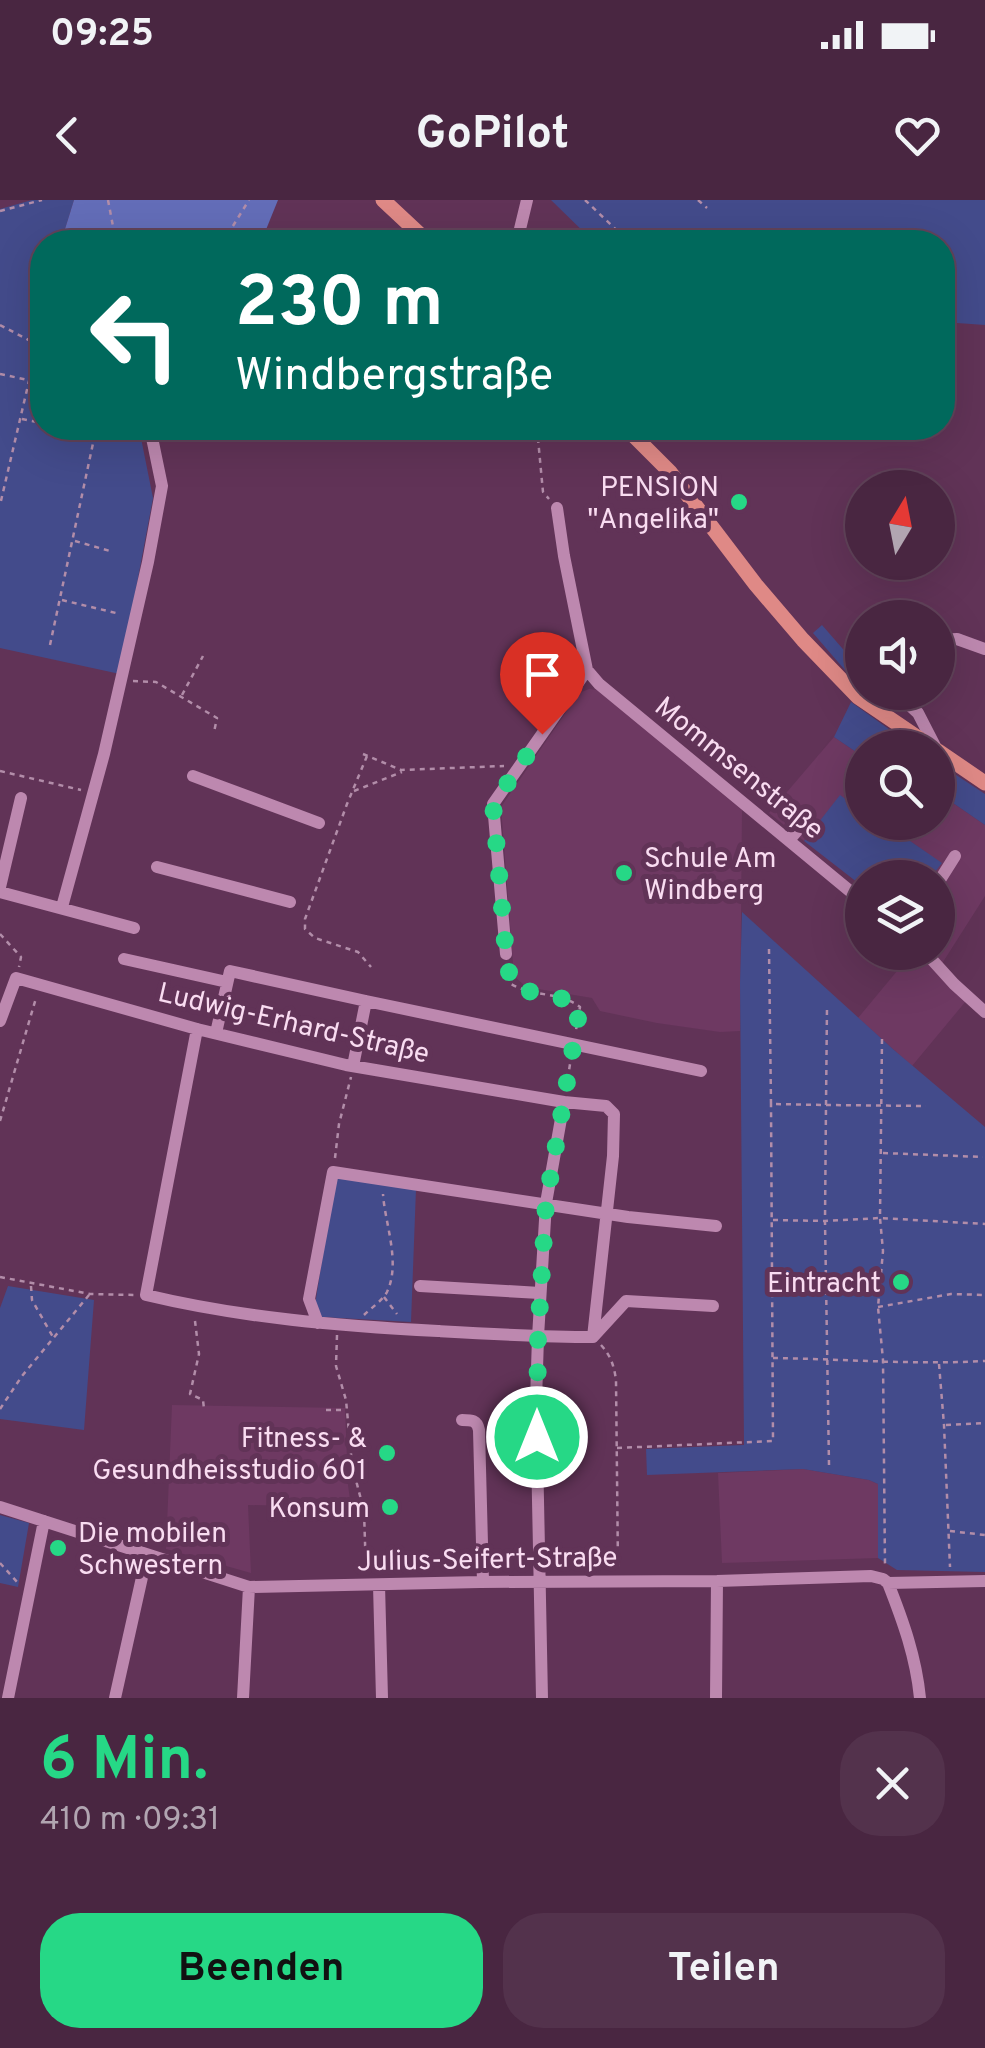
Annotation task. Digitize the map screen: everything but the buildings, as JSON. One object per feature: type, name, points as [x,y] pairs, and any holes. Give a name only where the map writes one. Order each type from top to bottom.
[{"type":"main road","points":[[383,200],[415,230]]},
{"type":"main road","points":[[638,440],[670,472],[803,640],[858,696],[909,730]]},
{"type":"main road","points":[[955,762],[985,784]]},
{"type":"street","points":[[520,230],[527,200]]},
{"type":"street","points":[[62,907],[104,754],[148,562],[162,486],[152,440]]},
{"type":"street","points":[[506,954],[493,804],[587,670],[557,508]]},
{"type":"street","points":[[955,639],[985,649]]},
{"type":"street","name":"Mommsenstraße","points":[[587,670],[599,684],[845,886]]},
{"type":"street","points":[[192,776],[319,823]]},
{"type":"street","points":[[21,798],[0,890],[134,928]]},
{"type":"street","points":[[790,839],[801,826]]},
{"type":"street","points":[[952,860],[954,856]]},
{"type":"street","points":[[157,867],[290,902]]},
{"type":"street","points":[[124,959],[227,982]]},
{"type":"street","points":[[941,970],[985,1012]]},
{"type":"street","points":[[216,1033],[230,972],[701,1071]]},
{"type":"street","points":[[0,1021],[16,978]]},
{"type":"street","name":"Ludwig-Erhard-Straße","points":[[16,978],[197,1029],[353,1066],[606,1106],[614,1114],[607,1213]]},
{"type":"street","points":[[353,1066],[366,1001]]},
{"type":"street","points":[[197,1029],[146,1295],[192,1306],[318,1323],[538,1337],[593,1337],[626,1301],[713,1306]]},
{"type":"street","points":[[542,1698],[538,1337],[546,1203],[564,1102]]},
{"type":"street","points":[[318,1323],[310,1299],[333,1172],[716,1226]]},
{"type":"street","points":[[593,1337],[607,1213]]},
{"type":"street","points":[[420,1286],[540,1293]]},
{"type":"street","points":[[462,1420],[474,1421],[480,1430],[483,1582]]},
{"type":"street","name":"Julius-Seifert-Straße","points":[[0,1507],[249,1588],[871,1576],[888,1583],[985,1581]]},
{"type":"street","points":[[8,1698],[44,1521]]},
{"type":"street","points":[[115,1698],[147,1554]]},
{"type":"street","points":[[716,1698],[717,1581]]},
{"type":"street","points":[[888,1583],[918,1672],[920,1698]]},
{"type":"street","points":[[373,1585],[382,1698]]},
{"type":"street","points":[[243,1698],[249,1588]]},
{"type":"path","points":[[0,211],[42,200]]},
{"type":"path","points":[[108,200],[114,230]]},
{"type":"path","points":[[230,230],[249,200]]},
{"type":"path","points":[[585,200],[616,230]]},
{"type":"path","points":[[698,200],[707,208]]},
{"type":"path","points":[[0,326],[30,341]]},
{"type":"path","points":[[0,374],[29,381]]},
{"type":"path","points":[[0,505],[30,378]]},
{"type":"path","points":[[21,419],[30,421]]},
{"type":"path","points":[[50,646],[95,440]]},
{"type":"path","points":[[538,440],[544,492],[557,508]]},
{"type":"path","points":[[0,469],[8,471]]},
{"type":"path","points":[[73,541],[110,551]]},
{"type":"path","points":[[61,600],[120,614]]},
{"type":"path","points":[[181,696],[202,656]]},
{"type":"path","points":[[121,680],[156,682],[217,718],[214,732]]},
{"type":"path","points":[[371,966],[358,952],[314,938],[305,929],[308,910],[365,755],[405,770]]},
{"type":"path","points":[[352,792],[405,770],[520,766]]},
{"type":"path","points":[[0,771],[92,793]]},
{"type":"path","points":[[0,934],[21,958],[16,978]]},
{"type":"path","points":[[617,1448],[773,1441],[769,948]]},
{"type":"path","points":[[506,954],[511,984],[525,992],[572,1000],[580,1007],[564,1102]]},
{"type":"path","points":[[0,1121],[40,986]]},
{"type":"path","points":[[828,1007],[828,1466]]},
{"type":"path","points":[[882,1039],[883,1251],[878,1307],[883,1360],[884,1552],[888,1583]]},
{"type":"path","points":[[333,1172],[339,1124],[353,1066]]},
{"type":"path","points":[[771,1104],[926,1106]]},
{"type":"path","points":[[882,1152],[983,1157]]},
{"type":"path","points":[[361,1326],[362,1318],[388,1290],[392,1252],[381,1179]]},
{"type":"path","points":[[771,1220],[880,1218],[985,1224]]},
{"type":"path","points":[[0,1278],[90,1294],[146,1295]]},
{"type":"path","points":[[30,1284],[32,1300],[54,1338]]},
{"type":"path","points":[[0,1409],[22,1376],[90,1294]]},
{"type":"path","points":[[878,1307],[951,1294],[985,1295]]},
{"type":"path","points":[[384,1296],[403,1329]]},
{"type":"path","points":[[192,1306],[199,1354],[190,1394],[203,1400],[204,1409]]},
{"type":"path","points":[[338,1324],[336,1366],[347,1410],[352,1465],[364,1512],[373,1585]]},
{"type":"path","points":[[593,1337],[614,1364],[618,1581]]},
{"type":"path","points":[[772,1358],[939,1364],[985,1361]]},
{"type":"path","points":[[939,1364],[950,1582]]},
{"type":"path","points":[[326,1410],[347,1410]]},
{"type":"path","points":[[944,1425],[985,1424]]},
{"type":"path","points":[[949,1531],[985,1535]]},
{"type":"path","points":[[0,1563],[20,1586],[31,1592]]},
{"type":"shaded area","points":[[32,200],[74,200],[65,230],[30,230],[30,440],[141,440],[153,498],[120,674],[0,648],[0,209]]},
{"type":"shaded area","points":[[74,200],[278,200],[266,230],[65,230]]},
{"type":"shaded area","points":[[551,200],[985,200],[985,325],[955,323],[955,230],[582,230]]},
{"type":"shaded area","points":[[822,625],[845,651],[845,670],[813,633]]},
{"type":"shaded area","name":"Schule Am Windberg","points":[[597,690],[742,810],[740,1031],[657,1023],[600,1011],[592,998],[526,987],[514,976],[501,807],[579,693]]},
{"type":"shaded area","points":[[847,710],[862,710],[890,730],[845,730],[845,744],[834,737]]},
{"type":"shaded area","points":[[834,737],[845,744],[845,799],[840,796],[804,841],[769,813]]},
{"type":"shaded area","points":[[955,774],[985,794],[985,825],[955,804]]},
{"type":"shaded area","points":[[840,795],[845,799],[845,840],[909,840],[938,860],[845,860],[845,873],[804,841]]},
{"type":"shaded area","points":[[955,804],[985,825],[985,896],[955,943],[955,860],[937,860],[908,840],[955,840]]},
{"type":"shaded area","points":[[742,912],[985,1127],[985,1572],[897,1570],[878,1558],[878,1484],[869,1480],[803,1469],[647,1475],[646,1449],[744,1445]]},
{"type":"shaded area","points":[[898,970],[938,970],[936,973],[966,1001],[912,1066],[858,1018]]},
{"type":"shaded area","points":[[335,1177],[416,1189],[411,1322],[322,1317],[315,1305]]},
{"type":"shaded area","points":[[8,1286],[94,1300],[84,1430],[0,1419],[0,1308]]},
{"type":"shaded area","points":[[172,1405],[345,1408],[351,1507],[248,1505],[251,1573],[166,1549]]},
{"type":"shaded area","points":[[803,1469],[878,1484],[878,1558],[722,1563],[718,1473]]},
{"type":"shaded area","points":[[0,1515],[29,1523],[18,1587],[0,1583]]},
{"type":"place","name":"PENSION \"Angelika\"","points":[[739,502]]},
{"type":"place","name":"Schule Am Windberg","points":[[624,873]]},
{"type":"place","name":"Eintracht","points":[[901,1282]]},
{"type":"place","name":"Fitness- & Gesundheisstudio 601","points":[[387,1453]]},
{"type":"place","name":"Konsum","points":[[390,1507]]},
{"type":"place","name":"Die mobilen Schwestern","points":[[58,1548]]},
{"type":"route","points":[[537,1437],[546,1203],[580,1007],[572,1000],[525,992],[511,984],[493,804],[542,734]]}]
